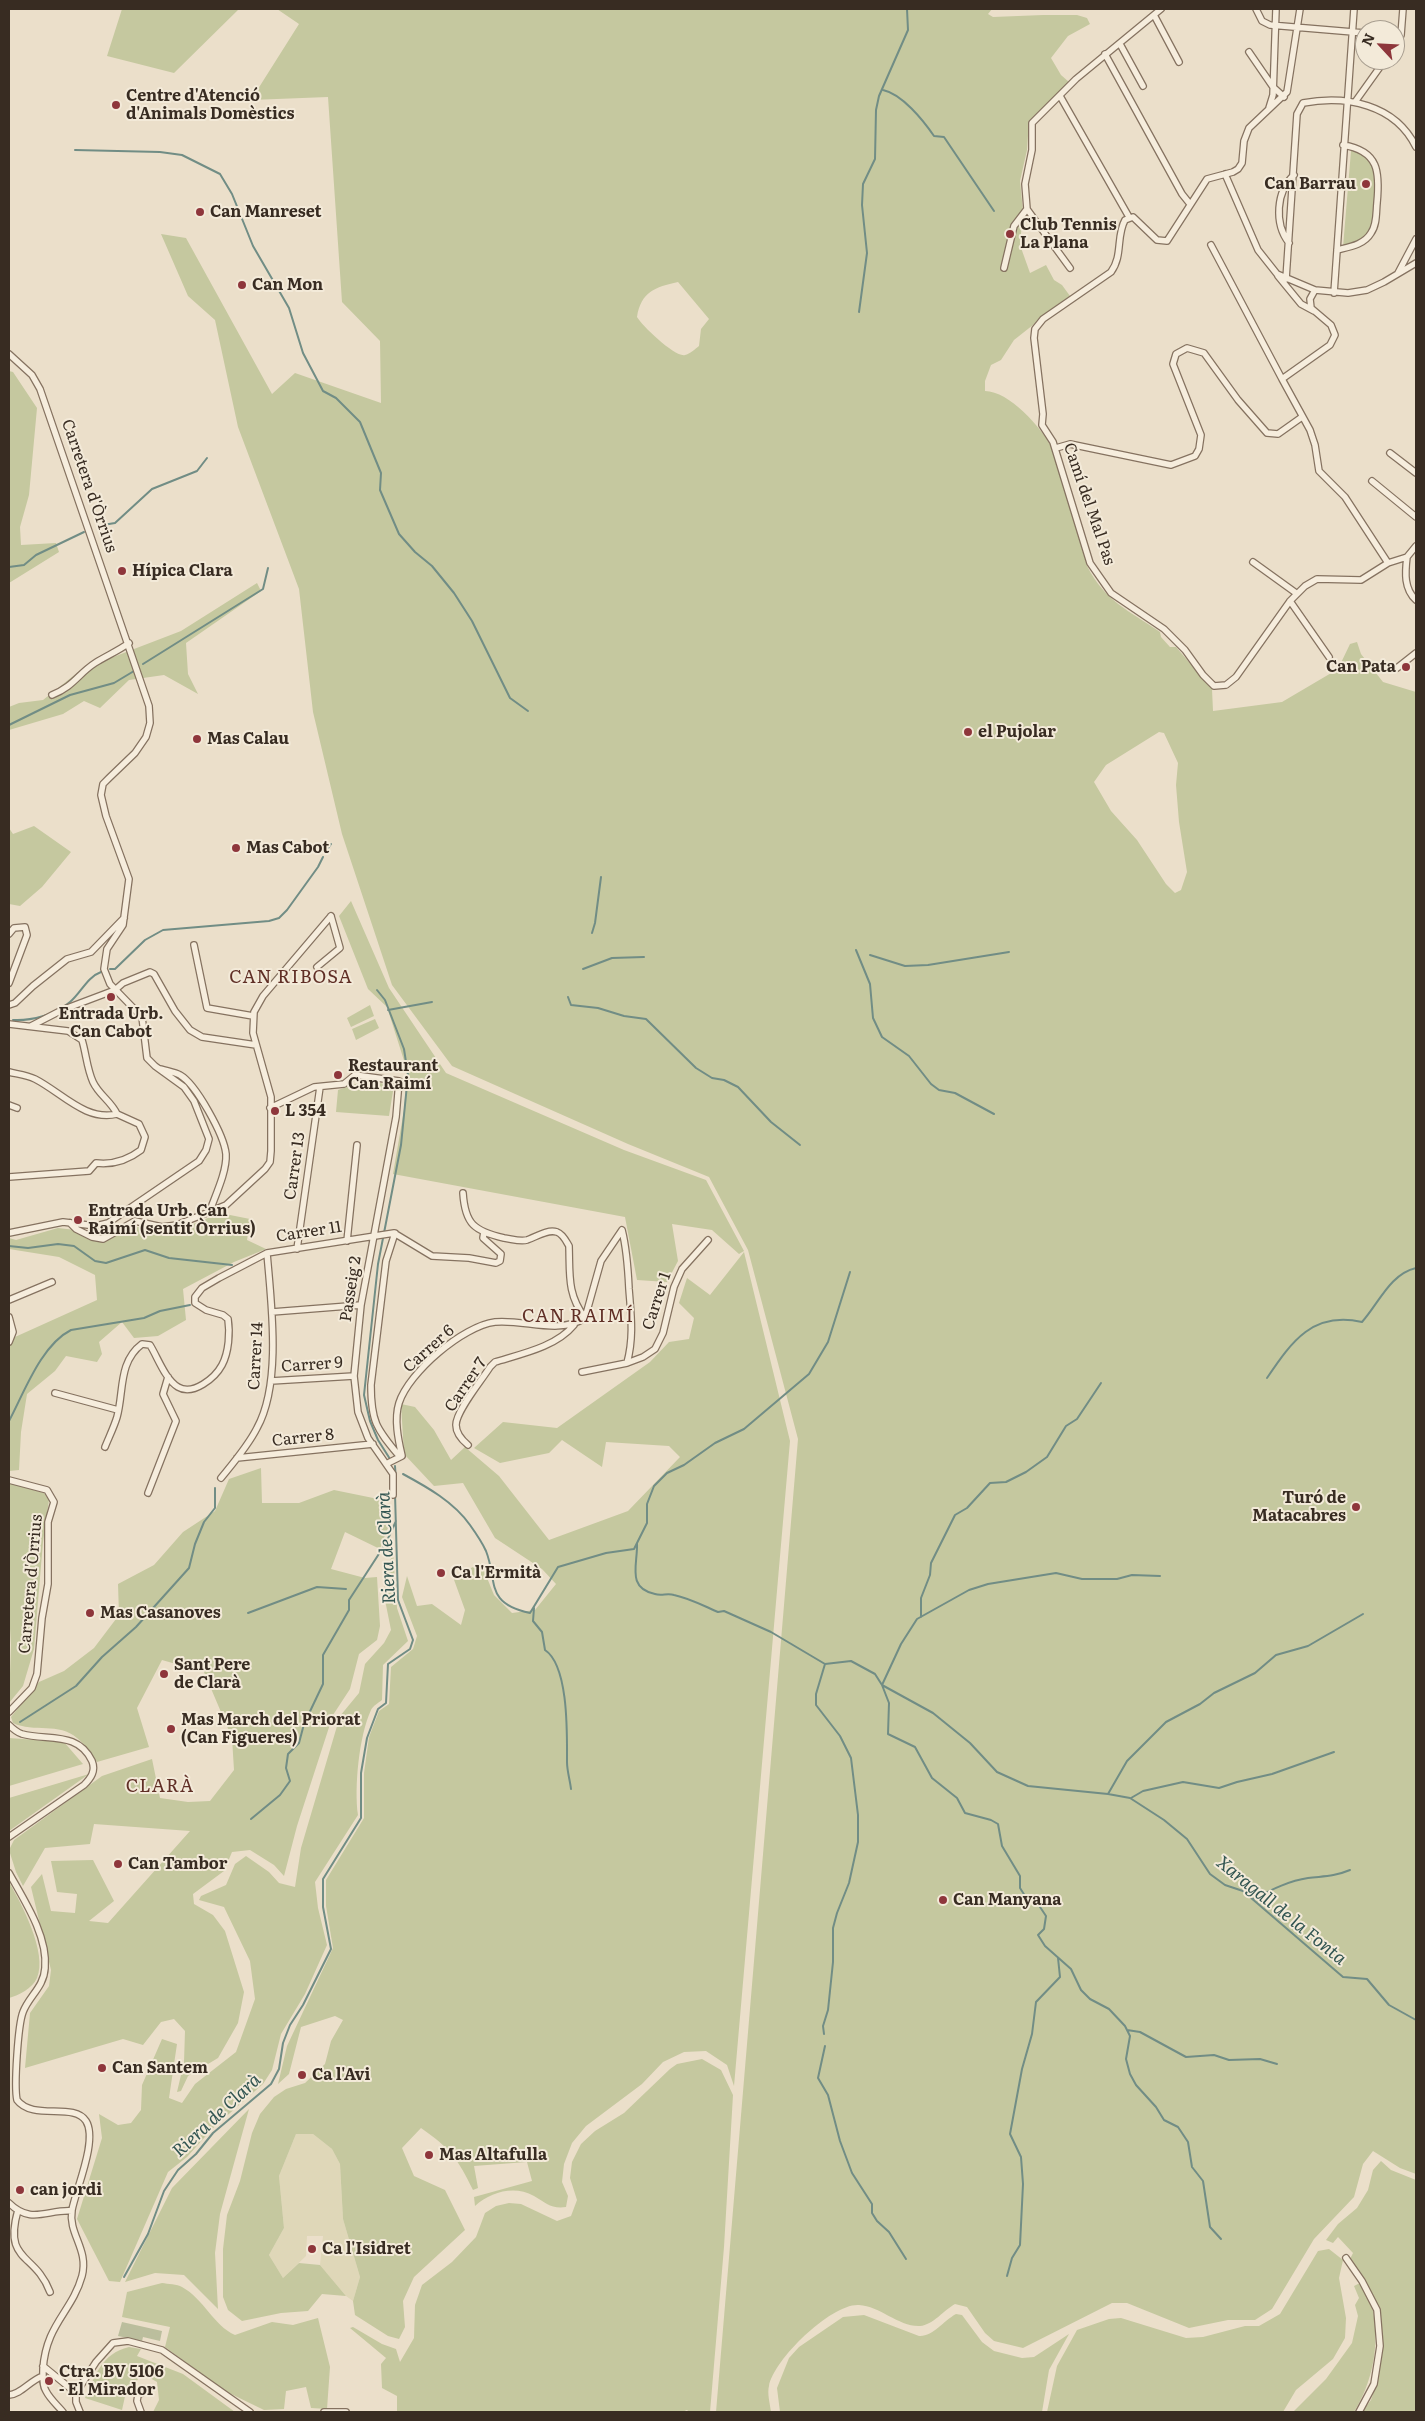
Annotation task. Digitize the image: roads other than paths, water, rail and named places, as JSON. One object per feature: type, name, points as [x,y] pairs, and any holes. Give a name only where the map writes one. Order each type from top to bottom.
[{"type":"street","points":[[1070,268],[1027,209],[1025,184],[1032,150],[1032,123],[1076,78],[1161,9]]},
{"type":"street","points":[[1256,9],[1262,21],[1274,25],[1353,32]]},
{"type":"street","points":[[1060,96],[1129,218],[1136,219],[1157,240],[1163,242],[1172,237],[1190,204],[1208,178],[1238,169],[1242,163],[1245,134],[1273,102],[1276,9]]},
{"type":"street","points":[[1268,109],[1284,97],[1289,85],[1300,9]]},
{"type":"street","points":[[1334,292],[1354,9]]},
{"type":"street","points":[[1154,15],[1179,62]]},
{"type":"street","points":[[1120,44],[1143,86]]},
{"type":"street","points":[[1249,52],[1273,87],[1284,97]]},
{"type":"street","points":[[1105,54],[1182,194],[1190,204]]},
{"type":"street","points":[[1355,102],[1378,70]]},
{"type":"street","points":[[1286,278],[1299,108],[1303,103],[1355,102],[1382,111],[1406,132],[1416,147]]},
{"type":"street","points":[[1337,250],[1362,242],[1371,234],[1375,223],[1379,176],[1369,156],[1361,150],[1343,145]]},
{"type":"street","points":[[1225,174],[1258,250],[1301,304],[1331,325],[1335,335],[1330,345],[1282,379]]},
{"type":"street","points":[[1289,242],[1283,236],[1279,224],[1281,194],[1287,181],[1294,175]]},
{"type":"street","points":[[1004,268],[1014,226],[1027,209]]},
{"type":"street","name":"Camí del Mal Pas","points":[[1129,218],[1122,229],[1119,256],[1111,272],[1043,319],[1035,329],[1034,338],[1043,414],[1042,425],[1056,448],[1090,563],[1118,600],[1170,634],[1214,686],[1226,685],[1236,677],[1296,593],[1317,579],[1361,580],[1388,562],[1407,557]]},
{"type":"street","points":[[1398,273],[1416,242]]},
{"type":"street","points":[[1211,245],[1316,445],[1319,471],[1345,497],[1388,562]]},
{"type":"street","points":[[1277,274],[1315,290],[1348,293],[1367,290],[1416,263]]},
{"type":"street","points":[[1315,290],[1310,299],[1311,308],[1317,314]]},
{"type":"street","points":[[1056,448],[1070,444],[1172,465],[1195,456],[1199,449],[1201,435],[1173,364],[1176,354],[1187,348],[1204,353],[1238,400],[1267,433],[1278,434],[1302,417]]},
{"type":"street","name":"Carretera d'Òrrius","points":[[9,354],[32,375],[40,389],[147,694],[150,723],[141,746],[108,778],[101,795],[106,816],[129,879],[125,918],[120,932],[107,949],[104,957],[106,976],[115,990],[142,1017],[145,1029],[145,1053],[157,1068],[184,1087],[194,1101],[208,1134],[208,1144],[199,1161],[113,1220],[96,1226],[55,1223],[9,1233]]},
{"type":"street","points":[[1390,453],[1416,473]]},
{"type":"street","points":[[1372,481],[1416,517]]},
{"type":"street","points":[[1416,546],[1407,557],[1405,576],[1412,596],[1416,600]]},
{"type":"street","points":[[1253,562],[1296,593]]},
{"type":"street","points":[[1290,601],[1329,657]]},
{"type":"street","points":[[52,695],[67,689],[97,662],[107,658],[129,643]]},
{"type":"street","points":[[1397,668],[1416,653]]},
{"type":"street","points":[[70,1223],[76,1229],[92,1237],[103,1238],[113,1235],[136,1221],[169,1227],[226,1205],[270,1162],[271,1097],[256,1045],[253,1016],[263,996],[331,916],[340,948],[318,967]]},
{"type":"street","points":[[9,1005],[15,1004],[32,986],[67,959],[91,952],[125,918]]},
{"type":"street","points":[[9,934],[14,928],[25,927],[27,935],[9,983]]},
{"type":"street","points":[[194,945],[208,1008],[253,1016]]},
{"type":"street","points":[[31,1026],[62,1010],[115,990],[123,983],[150,972],[154,974],[176,1012],[190,1030],[202,1037],[256,1045]]},
{"type":"street","points":[[9,1024],[68,1031],[82,1040],[93,1081],[102,1096],[114,1106],[117,1114]]},
{"type":"street","points":[[157,1068],[179,1074],[198,1092],[224,1145],[226,1155],[224,1168],[208,1213]]},
{"type":"street","points":[[9,1072],[33,1077],[91,1114],[105,1117],[117,1114],[139,1124],[144,1137],[141,1150],[128,1160],[104,1164],[96,1163],[89,1171],[9,1177]]},
{"type":"street","name":"Passeig 2","points":[[320,1087],[344,1084],[355,1074],[399,1081],[396,1117],[361,1305],[354,1376],[358,1412],[373,1444],[393,1474],[393,1495]]},
{"type":"street","points":[[270,1108],[305,1091],[320,1087]]},
{"type":"street","name":"Carrer 13","points":[[297,1248],[320,1087]]},
{"type":"street","points":[[9,1105],[17,1108]]},
{"type":"street","points":[[347,1241],[357,1145]]},
{"type":"street","points":[[463,1193],[468,1219],[473,1227],[484,1232],[519,1240],[526,1240],[548,1232],[558,1232],[566,1239],[569,1246],[574,1303],[585,1318],[574,1325]]},
{"type":"street","name":"Carrer 1","points":[[585,1318],[602,1261],[622,1230],[628,1252],[633,1311],[633,1337],[627,1363]]},
{"type":"street","points":[[386,1464],[400,1457],[377,1430],[371,1404],[386,1261],[395,1233],[432,1256],[469,1258],[496,1263],[500,1261],[500,1254],[496,1248],[483,1238],[484,1232]]},
{"type":"street","name":"Carrer 11","points":[[105,1447],[118,1410],[123,1374],[127,1361],[142,1344],[150,1345],[168,1377],[179,1388],[195,1389],[206,1382],[222,1366],[228,1337],[228,1318],[195,1303],[195,1297],[202,1288],[267,1253],[395,1233]]},
{"type":"street","name":"Carrer 1","points":[[582,1372],[643,1358],[655,1349],[663,1333],[674,1287],[682,1269],[708,1240]]},
{"type":"street","name":"Carrer 14","points":[[221,1478],[258,1427],[267,1405],[271,1381],[272,1312],[267,1253]]},
{"type":"street","points":[[9,1300],[52,1282]]},
{"type":"street","points":[[272,1312],[361,1305]]},
{"type":"street","points":[[9,1316],[13,1332],[9,1342]]},
{"type":"street","name":"Carrer 6","points":[[400,1457],[402,1456],[397,1433],[399,1403],[409,1384],[453,1341],[475,1328],[496,1322],[574,1325]]},
{"type":"street","name":"Carrer 7","points":[[468,1445],[458,1435],[456,1425],[459,1414],[490,1367],[495,1362],[538,1348],[568,1332],[574,1325]]},
{"type":"street","name":"Carrer 9","points":[[271,1381],[354,1376]]},
{"type":"street","points":[[148,1493],[176,1421],[163,1394],[168,1377]]},
{"type":"street","points":[[55,1393],[118,1410]]},
{"type":"street","name":"Carrer 8","points":[[236,1458],[373,1444]]},
{"type":"street","name":"Carretera d'Òrrius","points":[[9,1480],[47,1490],[54,1502],[48,1522],[47,1589],[41,1624],[37,1674],[32,1688],[9,1712]]},
{"type":"street","points":[[9,1725],[22,1734],[60,1737],[73,1742],[85,1751],[94,1766],[93,1773],[84,1785],[9,1837]]},
{"type":"street","points":[[9,1873],[36,1922],[45,1961],[41,1985],[27,2005],[21,2020],[15,2094],[17,2100],[26,2108],[79,2115],[88,2124],[86,2154],[72,2211],[74,2229],[84,2258],[84,2265],[78,2286],[49,2336],[43,2366],[45,2390],[62,2412]]},
{"type":"street","points":[[9,2203],[18,2210],[40,2216],[63,2210],[72,2211]]},
{"type":"street","points":[[18,2210],[12,2229],[18,2252],[43,2276],[50,2292]]},
{"type":"street","points":[[1346,2258],[1362,2281],[1377,2310],[1380,2346],[1376,2376],[1369,2397],[1359,2412]]},
{"type":"street","points":[[76,2393],[96,2362],[113,2343],[128,2341],[162,2350],[250,2412]]},
{"type":"street","points":[[43,2366],[76,2393],[80,2412]]},
{"type":"street","points":[[9,2395],[19,2393],[32,2380],[43,2376]]},
{"type":"street","points":[[141,2412],[137,2401],[138,2395],[142,2393]]},
{"type":"street","points":[[324,2412],[346,2412]]},
{"type":"waterway","points":[[859,312],[867,253],[862,205],[863,184],[875,159],[876,110],[879,96],[908,30],[907,9]]},
{"type":"waterway","points":[[883,90],[890,92],[905,102],[934,136],[944,137],[994,211]]},
{"type":"waterway","points":[[75,150],[160,152],[182,155],[220,174],[232,194],[253,246],[289,308],[303,353],[323,391],[336,398],[360,422],[381,473],[380,490],[399,534],[415,552],[432,566],[454,593],[472,621],[510,698],[528,711]]},
{"type":"waterway","points":[[97,526],[115,523],[152,489],[197,471],[207,458]]},
{"type":"waterway","points":[[9,567],[24,565],[36,555],[84,532]]},
{"type":"waterway","points":[[143,664],[263,589],[268,568]]},
{"type":"waterway","points":[[9,725],[70,695],[114,683],[134,671]]},
{"type":"waterway","points":[[325,853],[331,844]]},
{"type":"waterway","points":[[110,969],[115,969],[145,940],[163,930],[269,921],[279,918],[287,910],[323,857]]},
{"type":"waterway","points":[[592,933],[601,877]]},
{"type":"waterway","points":[[856,950],[870,984],[873,1018],[882,1037],[909,1056],[931,1084],[939,1090],[955,1093],[994,1114]]},
{"type":"waterway","points":[[870,955],[905,966],[928,965],[1009,952]]},
{"type":"waterway","points":[[583,969],[612,958],[644,957]]},
{"type":"waterway","points":[[13,1020],[35,1018],[50,1014],[64,1007],[88,981],[101,972]]},
{"type":"waterway","name":"Riera de Clarà","points":[[377,990],[385,1000],[404,1049],[408,1075],[401,1145],[378,1264],[364,1395],[370,1421],[378,1440],[390,1459]]},
{"type":"waterway","points":[[568,997],[571,1005],[598,1008],[624,1016],[646,1019],[696,1068],[712,1078],[724,1080],[738,1087],[771,1122],[800,1145]]},
{"type":"waterway","points":[[388,1010],[432,1002]]},
{"type":"waterway","points":[[9,1246],[28,1248],[58,1244],[74,1246],[95,1261],[106,1263],[145,1250],[169,1258],[232,1265]]},
{"type":"waterway","points":[[1267,1378],[1285,1352],[1306,1332],[1317,1325],[1330,1321],[1362,1322],[1392,1283],[1399,1276],[1416,1268]]},
{"type":"waterway","points":[[403,1474],[440,1496],[464,1517],[483,1544],[495,1590],[499,1597],[515,1609],[530,1613],[558,1567],[606,1553],[634,1549],[647,1523],[647,1504],[654,1486],[667,1473],[684,1465],[715,1443],[744,1429],[809,1374],[828,1342],[850,1272]]},
{"type":"waterway","points":[[9,1421],[34,1371],[42,1358],[60,1337],[71,1330],[144,1318],[160,1311],[190,1305]]},
{"type":"waterway","points":[[921,1617],[921,1598],[930,1575],[931,1563],[955,1515],[967,1508],[990,1483],[1006,1482],[1026,1472],[1047,1457],[1066,1426],[1077,1419],[1101,1383]]},
{"type":"waterway","name":"Riera de Clarà","points":[[395,1466],[396,1482]]},
{"type":"waterway","points":[[20,1722],[76,1686],[102,1657],[136,1627],[189,1568],[195,1544],[204,1522],[215,1508],[215,1488]]},
{"type":"waterway","name":"Riera de Clarà","points":[[124,2277],[148,2234],[164,2191],[178,2170],[196,2154],[213,2133],[271,2084],[279,2069],[283,2043],[290,2025],[303,2005],[331,1949],[323,1907],[323,1879],[361,1818],[361,1773],[367,1738],[378,1709],[386,1703],[388,1664],[410,1649],[413,1640],[398,1600],[395,1494]]},
{"type":"waterway","points":[[251,1819],[280,1795],[290,1781],[286,1768],[288,1754],[299,1743],[304,1724],[323,1684],[323,1655],[349,1610],[349,1600],[386,1543],[396,1521]]},
{"type":"waterway","points":[[637,1543],[637,1581],[646,1591],[657,1595],[672,1594],[680,1596],[718,1612],[724,1611],[771,1632],[825,1664],[816,1694],[816,1705],[840,1736],[851,1758],[858,1815],[858,1842],[849,1883],[833,1928],[833,1962],[828,2010],[823,2026],[824,2034]]},
{"type":"waterway","points":[[1160,1576],[1132,1575],[1117,1579],[1082,1579],[1056,1573],[988,1584],[969,1590],[917,1619],[901,1644],[882,1685],[889,1703],[888,1734],[915,1747],[932,1778],[957,1798],[965,1813],[991,1820],[998,1824],[1002,1846],[1020,1876],[1020,1888],[1027,1899],[1038,1904],[1046,1916],[1044,1929],[1038,1935],[1045,1946],[1071,1969],[1081,1990],[1090,1999],[1109,2009],[1125,2026],[1130,2036],[1126,2059],[1130,2074],[1136,2085],[1156,2107],[1164,2120],[1178,2127],[1188,2142],[1192,2167],[1203,2181],[1210,2227],[1221,2239]]},
{"type":"waterway","points":[[248,1613],[317,1587],[346,1589]]},
{"type":"waterway","points":[[534,1608],[533,1621],[542,1632],[545,1650],[553,1658],[563,1685],[567,1765],[571,1789]]},
{"type":"waterway","points":[[1108,1794],[1127,1761],[1166,1722],[1200,1704],[1214,1693],[1255,1673],[1276,1655],[1308,1646],[1363,1614]]},
{"type":"waterway","name":"Xaragall de la Fonta","points":[[825,1664],[851,1661],[875,1674],[882,1685],[933,1713],[970,1743],[997,1772],[1028,1786],[1130,1798],[1164,1820],[1187,1839],[1210,1874],[1225,1885],[1243,1891],[1343,1977],[1367,1979],[1389,2005],[1416,2020]]},
{"type":"waterway","points":[[1131,1798],[1143,1791],[1183,1782],[1219,1788],[1272,1774],[1334,1752]]},
{"type":"waterway","points":[[1253,1899],[1294,1881],[1333,1875],[1350,1870]]},
{"type":"waterway","points":[[1007,2276],[1012,2258],[1020,2245],[1023,2184],[1021,2157],[1010,2134],[1022,2069],[1032,2034],[1036,2002],[1060,1977],[1058,1958]]},
{"type":"waterway","points":[[1127,2030],[1140,2032],[1186,2057],[1214,2055],[1229,2060],[1260,2059],[1277,2064]]},
{"type":"waterway","points":[[825,2046],[818,2078],[828,2095],[840,2141],[852,2173],[872,2204],[872,2213],[877,2221],[889,2232],[906,2259]]},
{"type":"place","name":"Centre d'Atenció d'Animals Domèstics","points":[[116,105]]},
{"type":"place","name":"Can Barrau","points":[[1366,184]]},
{"type":"place","name":"Can Manreset","points":[[200,212]]},
{"type":"place","name":"Club Tennis La Plana","points":[[1010,234]]},
{"type":"place","name":"Can Mon","points":[[242,285]]},
{"type":"place","name":"Hípica Clara","points":[[122,571]]},
{"type":"place","name":"Can Pata","points":[[1406,667]]},
{"type":"place","name":"el Pujolar","points":[[968,732]]},
{"type":"place","name":"Mas Calau","points":[[197,739]]},
{"type":"place","name":"Mas Cabot","points":[[236,848]]},
{"type":"place","name":"Entrada Urb. Can Cabot","points":[[111,997]]},
{"type":"place","name":"Restaurant Can Raimí","points":[[338,1075]]},
{"type":"place","name":"L 354","points":[[275,1111]]},
{"type":"place","name":"Entrada Urb. Can Raimí (sentit Òrrius)","points":[[78,1220]]},
{"type":"place","name":"Turó de Matacabres","points":[[1356,1507]]},
{"type":"place","name":"Ca l'Ermità","points":[[441,1573]]},
{"type":"place","name":"Mas Casanoves","points":[[90,1613]]},
{"type":"place","name":"Sant Pere de Clarà","points":[[164,1674]]},
{"type":"place","name":"Mas March del Priorat (Can Figueres)","points":[[171,1729]]},
{"type":"place","name":"Can Tambor","points":[[118,1864]]},
{"type":"place","name":"Can Manyana","points":[[943,1900]]},
{"type":"place","name":"Can Santem","points":[[102,2068]]},
{"type":"place","name":"Ca l'Avi","points":[[302,2075]]},
{"type":"place","name":"Mas Altafulla","points":[[429,2155]]},
{"type":"place","name":"can jordi","points":[[20,2190]]},
{"type":"place","name":"Ca l'Isidret","points":[[312,2249]]},
{"type":"place","name":"Ctra. BV 5106 - El Mirador","points":[[49,2381]]},
{"type":"district","name":"CAN RIBOSA","points":[[291,978]]},
{"type":"district","name":"CAN RAIMÍ","points":[[578,1317]]},
{"type":"district","name":"CLARÀ","points":[[160,1787]]}]
